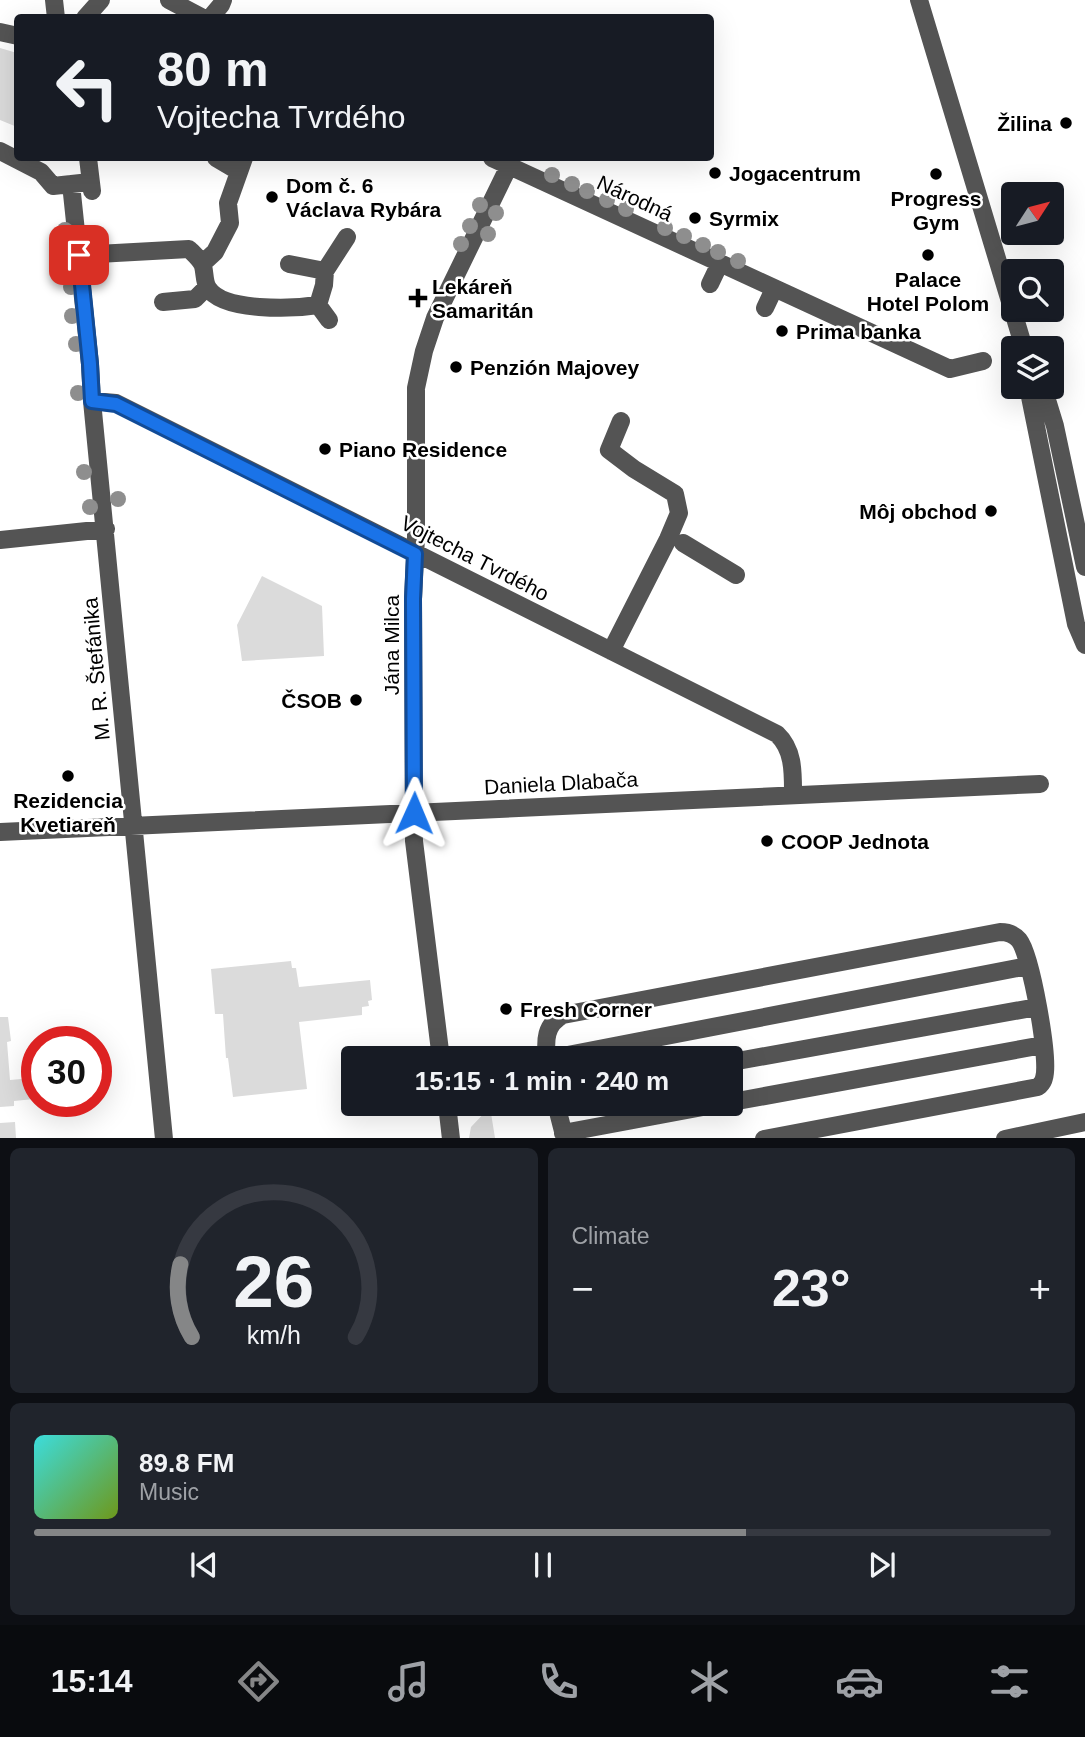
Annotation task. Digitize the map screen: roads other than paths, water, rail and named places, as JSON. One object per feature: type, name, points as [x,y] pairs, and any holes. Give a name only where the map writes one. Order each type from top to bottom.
[{"type":"street","points":[[89,14],[101,0]]},
{"type":"street","points":[[169,0],[195,14]]},
{"type":"street","points":[[919,0],[1020,336]]},
{"type":"street","name":"Národná","points":[[498,161],[950,369],[983,361]]},
{"type":"street","points":[[203,263],[215,252],[230,223],[228,203],[241,164]]},
{"type":"street","points":[[42,165],[62,191],[92,171]]},
{"type":"street","name":"Jána Milca","points":[[439,1046],[414,841],[416,388],[435,318],[509,166]]},
{"type":"street","name":"M. R. Štefánika","points":[[62,191],[79,255],[164,1138]]},
{"type":"street","points":[[318,305],[325,271],[347,237]]},
{"type":"street","points":[[79,255],[189,249],[203,263],[207,286],[218,298],[246,306],[301,308],[318,305]]},
{"type":"street","points":[[710,284],[720,263]]},
{"type":"street","points":[[289,264],[325,271]]},
{"type":"street","points":[[163,302],[195,299],[207,286]]},
{"type":"street","points":[[765,308],[774,289]]},
{"type":"street","points":[[318,305],[329,320]]},
{"type":"street","points":[[1030,399],[1076,624],[1085,645]]},
{"type":"street","points":[[1047,399],[1055,426],[1085,568]]},
{"type":"street","name":"Vojtecha Tvrdého","points":[[92,401],[116,404],[777,734],[788,748],[793,771],[793,795]]},
{"type":"street","points":[[611,651],[679,513],[675,494],[609,450],[621,421]]},
{"type":"street","points":[[0,540],[106,529]]},
{"type":"street","points":[[683,543],[736,575]]},
{"type":"street","name":"Daniela Dlabača","points":[[0,832],[1041,784]]},
{"type":"street","points":[[545,1046],[547,1033],[563,1015],[597,1007],[1000,932],[1013,934],[1020,942],[1028,966],[1043,1045],[1045,1076],[1038,1087],[769,1138]]},
{"type":"street","points":[[614,1046],[1028,966]]},
{"type":"street","points":[[743,1060],[1037,1007]]},
{"type":"street","points":[[743,1100],[1043,1045]]},
{"type":"street","points":[[448,1116],[451,1138]]},
{"type":"street","points":[[559,1116],[564,1136],[661,1116]]},
{"type":"street","points":[[1010,1138],[1085,1122]]},
{"type":"place","name":"Žilina","points":[[1066,123]]},
{"type":"place","name":"Jogacentrum","points":[[715,173]]},
{"type":"place","name":"Progress Gym","points":[[936,174]]},
{"type":"place","name":"Dom č. 6 Václava Rybára","points":[[272,197]]},
{"type":"place","name":"Syrmix","points":[[695,218]]},
{"type":"place","name":"Palace Hotel Polom","points":[[928,255]]},
{"type":"place","name":"Lekáreň Samaritán","points":[[418,298]]},
{"type":"place","name":"Prima banka","points":[[782,331]]},
{"type":"place","name":"Penzión Majovey","points":[[456,367]]},
{"type":"place","name":"Piano Residence","points":[[325,449]]},
{"type":"place","name":"Môj obchod","points":[[991,511]]},
{"type":"place","name":"ČSOB","points":[[356,700]]},
{"type":"place","name":"Rezidencia Kvetiareň","points":[[68,776]]},
{"type":"place","name":"COOP Jednota","points":[[767,841]]},
{"type":"place","name":"Fresh Corner","points":[[506,1009]]}]
